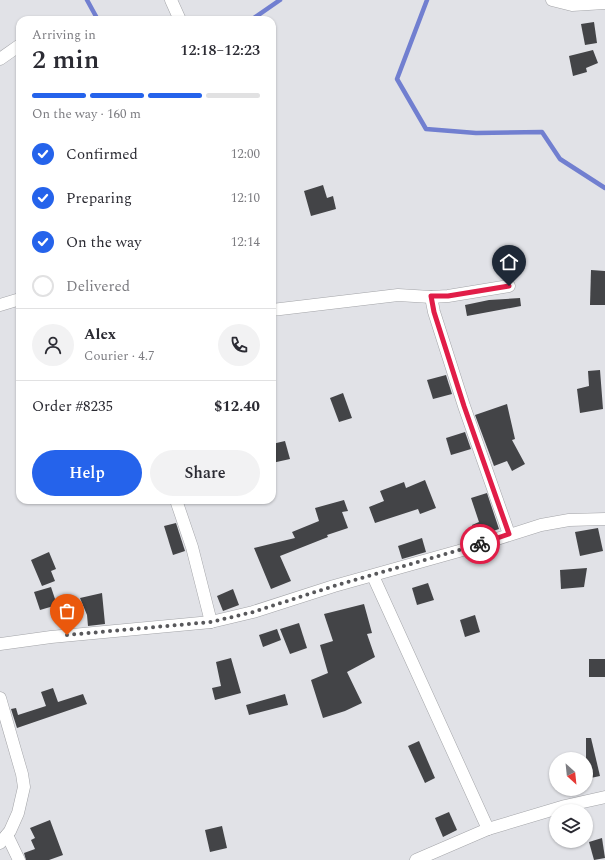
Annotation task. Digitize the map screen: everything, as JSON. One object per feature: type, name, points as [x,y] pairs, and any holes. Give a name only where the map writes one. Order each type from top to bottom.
[{"type":"street","points":[[171,0],[178,16]]},
{"type":"street","points":[[552,0],[572,6],[605,3]]},
{"type":"street","points":[[0,58],[16,48]]},
{"type":"street","points":[[276,309],[398,294],[448,296],[509,286]]},
{"type":"street","points":[[431,296],[434,312],[464,406],[509,534]]},
{"type":"street","points":[[0,305],[16,300]]},
{"type":"street","points":[[177,504],[192,547],[211,622]]},
{"type":"street","points":[[0,644],[51,637],[211,622],[253,612],[541,525],[569,520],[605,519]]},
{"type":"street","points":[[373,576],[488,829]]},
{"type":"street","points":[[0,698],[22,774],[24,787],[18,813],[10,831],[3,839],[19,860]]},
{"type":"street","points":[[416,860],[488,829],[565,806],[605,797]]},
{"type":"building","points":[[594,22],[597,43],[585,45],[581,24]]},
{"type":"building","points":[[593,50],[598,63],[586,68],[587,72],[573,76],[569,56]]},
{"type":"building","points":[[323,185],[327,198],[333,196],[336,209],[311,216],[304,191]]},
{"type":"building","points":[[591,270],[605,271],[605,305],[590,305]]},
{"type":"building","points":[[520,298],[521,306],[467,316],[465,305],[489,300]]},
{"type":"building","points":[[600,370],[603,409],[580,413],[577,389],[589,386],[588,371]]},
{"type":"building","points":[[446,375],[452,394],[433,399],[427,380]]},
{"type":"building","points":[[343,393],[352,418],[339,422],[330,398]]},
{"type":"building","points":[[507,404],[515,439],[512,440],[525,464],[512,471],[507,461],[494,466],[475,415]]},
{"type":"building","points":[[465,432],[471,449],[451,455],[446,438]]},
{"type":"building","points":[[285,441],[290,459],[276,462],[276,443]]},
{"type":"building","points":[[425,480],[436,508],[420,514],[418,509],[375,523],[369,507],[384,501],[380,491],[404,482],[406,488]]},
{"type":"building","points":[[487,493],[499,529],[476,537],[472,525],[479,522],[471,498]]},
{"type":"building","points":[[344,500],[348,511],[342,512],[348,528],[327,535],[328,537],[280,556],[291,581],[271,589],[254,548],[295,538],[292,532],[319,521],[315,508]]},
{"type":"building","points":[[176,523],[185,551],[173,555],[164,526]]},
{"type":"building","points":[[598,528],[603,551],[580,556],[575,532]]},
{"type":"building","points":[[422,538],[426,552],[402,559],[398,546]]},
{"type":"building","points":[[49,552],[56,569],[51,571],[55,581],[42,586],[31,560]]},
{"type":"building","points":[[587,568],[584,587],[561,589],[560,570]]},
{"type":"building","points":[[428,583],[434,600],[417,605],[412,588]]},
{"type":"building","points":[[51,587],[57,605],[40,610],[34,592]]},
{"type":"building","points":[[233,589],[239,605],[223,611],[217,596]]},
{"type":"building","points":[[102,593],[105,624],[88,626],[87,615],[80,598]]},
{"type":"building","points":[[364,604],[372,633],[367,634],[375,657],[347,672],[362,703],[345,711],[323,718],[311,680],[328,673],[320,645],[333,641],[324,614]]},
{"type":"building","points":[[475,615],[480,632],[465,637],[460,620]]},
{"type":"building","points":[[299,623],[307,648],[290,654],[280,629]]},
{"type":"building","points":[[277,629],[281,640],[263,647],[259,635]]},
{"type":"building","points":[[231,658],[241,693],[215,700],[212,688],[221,686],[216,662]]},
{"type":"building","points":[[589,659],[605,659],[605,677],[589,677]]},
{"type":"building","points":[[53,688],[58,702],[83,694],[87,704],[17,728],[11,709],[16,708],[18,715],[46,706],[41,692]]},
{"type":"building","points":[[285,694],[288,705],[249,715],[246,705]]},
{"type":"building","points":[[586,738],[591,738],[600,776],[593,778],[593,752],[586,752]]},
{"type":"building","points":[[419,741],[435,778],[425,783],[408,746]]},
{"type":"building","points":[[449,812],[457,830],[443,837],[435,818]]},
{"type":"building","points":[[50,820],[63,855],[49,860],[26,860],[24,853],[35,849],[31,840],[35,838],[30,828]]},
{"type":"building","points":[[222,826],[227,848],[210,852],[205,830]]},
{"type":"building","points":[[602,838],[605,858],[594,860],[591,848],[593,848],[593,841]]},
{"type":"waterway","points":[[87,0],[96,16]]},
{"type":"waterway","points":[[257,16],[280,0]]},
{"type":"waterway","points":[[427,0],[397,79],[426,129],[476,133],[542,132],[560,159],[605,188]]},
{"type":"way so far","points":[[67,635],[211,622],[253,612],[334,586],[480,544]]},
{"type":"route","points":[[480,544],[509,534],[464,406],[434,312],[431,296],[448,296],[509,286]]}]
